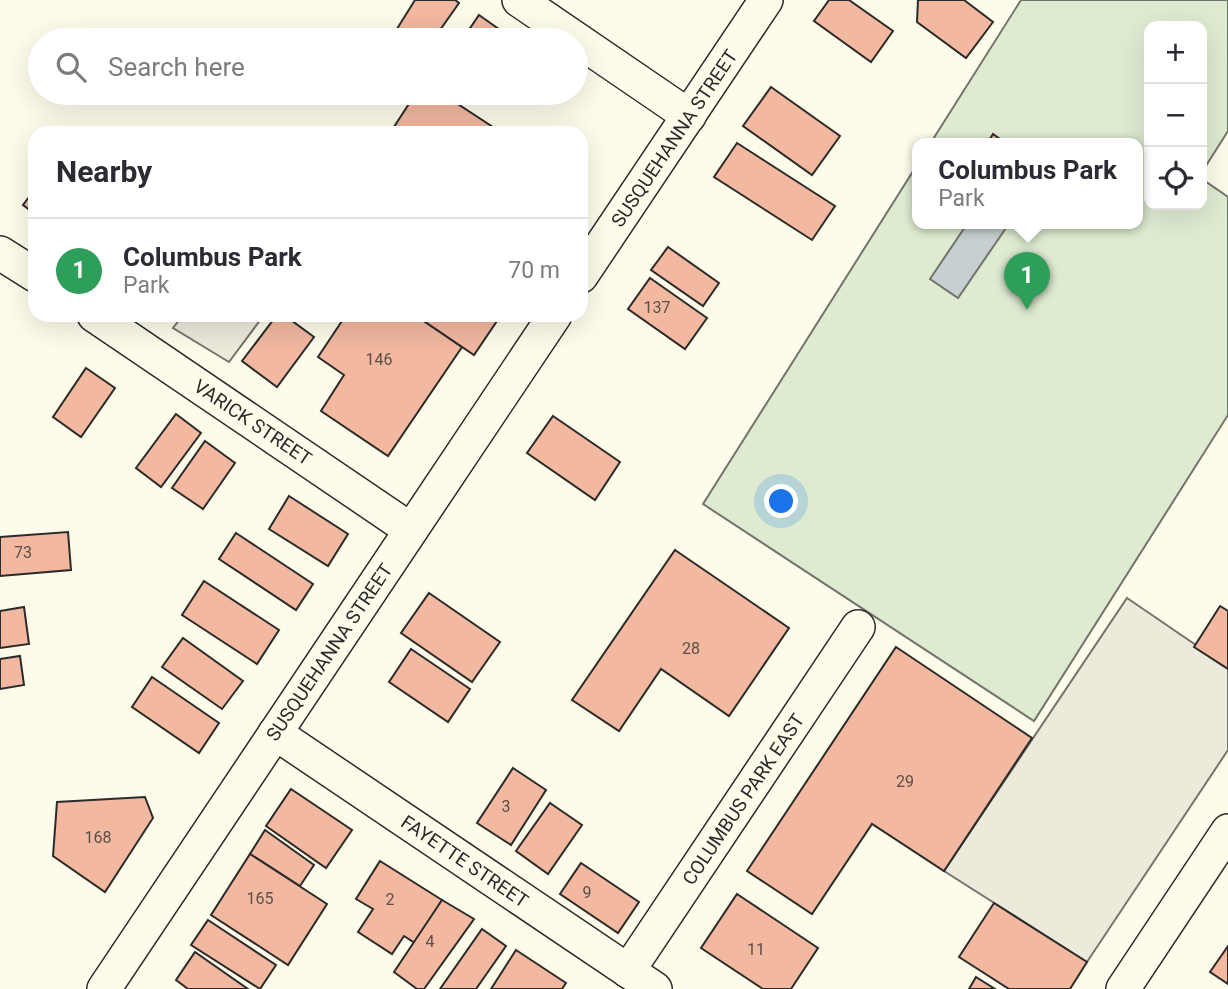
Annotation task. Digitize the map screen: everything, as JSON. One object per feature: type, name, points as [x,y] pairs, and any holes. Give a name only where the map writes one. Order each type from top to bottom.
[{"type":"street","points":[[519,0],[560,28]]},
{"type":"street","name":"SUSQUEHANNA STREET","points":[[588,266],[766,0]]},
{"type":"street","points":[[588,47],[689,116]]},
{"type":"street","points":[[0,253],[28,271]]},
{"type":"street","name":"VARICK STREET","points":[[104,322],[411,530]]},
{"type":"street","name":"SUSQUEHANNA STREET","points":[[104,989],[550,322]]},
{"type":"street","name":"COLUMBUS PARK EAST","points":[[641,980],[858,626]]},
{"type":"street","name":"FAYETTE STREET","points":[[275,733],[641,980]]},
{"type":"street","points":[[1123,989],[1228,831]]},
{"type":"green space","points":[[1021,0],[1228,0],[1228,131],[1207,164],[1207,21],[1144,21],[1144,210],[1207,210],[1207,182],[1228,197],[1228,415],[1034,721],[703,504],[912,173],[912,229],[1143,229],[1143,138],[934,138]]},
{"type":"shaded area","points":[[964,229],[1005,229],[958,298],[930,279]]},
{"type":"shaded area","points":[[178,322],[259,322],[229,362],[173,328]]},
{"type":"shaded area","points":[[1127,598],[1228,667],[1228,750],[1087,962],[944,871]]},
{"type":"building","points":[[415,0],[455,0],[459,3],[441,28],[398,28]]},
{"type":"building","points":[[829,0],[849,0],[893,31],[871,62],[814,21]]},
{"type":"building","points":[[918,0],[964,0],[993,22],[966,58],[917,22]]},
{"type":"building","points":[[479,15],[497,28],[470,28]]},
{"type":"building","points":[[771,87],[840,136],[812,175],[743,126]]},
{"type":"building","points":[[408,105],[459,105],[491,126],[395,126]]},
{"type":"building","points":[[737,143],[835,206],[812,240],[714,177]]},
{"type":"building","points":[[668,247],[719,283],[703,306],[651,270]]},
{"type":"building","points":[[650,278],[707,318],[685,349],[628,309]]},
{"type":"building","points":[[272,322],[294,322],[314,337],[277,387],[242,361]]},
{"type":"building","points":[[341,322],[425,322],[462,347],[388,456],[321,411],[344,375],[318,357]]},
{"type":"building","points":[[425,322],[496,322],[474,355]]},
{"type":"building","points":[[86,368],[115,388],[81,437],[53,417]]},
{"type":"building","points":[[176,414],[201,433],[161,487],[136,468]]},
{"type":"building","points":[[553,416],[620,462],[595,500],[527,453]]},
{"type":"building","points":[[205,441],[235,463],[203,509],[172,488]]},
{"type":"building","points":[[289,496],[348,534],[328,566],[269,529]]},
{"type":"building","points":[[68,532],[71,570],[0,576],[0,537]]},
{"type":"building","points":[[236,533],[313,584],[296,610],[219,559]]},
{"type":"building","points":[[675,550],[789,628],[729,716],[661,669],[619,731],[572,700]]},
{"type":"building","points":[[204,581],[279,630],[257,664],[182,615]]},
{"type":"building","points":[[429,593],[500,642],[472,682],[401,633]]},
{"type":"building","points":[[1220,606],[1228,611],[1228,669],[1194,647]]},
{"type":"building","points":[[24,607],[29,644],[0,648],[0,611]]},
{"type":"building","points":[[183,638],[243,681],[222,709],[162,667]]},
{"type":"building","points":[[896,647],[1032,738],[944,871],[872,824],[812,914],[747,871]]},
{"type":"building","points":[[411,649],[470,689],[448,722],[389,682]]},
{"type":"building","points":[[20,656],[24,685],[0,689],[0,659]]},
{"type":"building","points":[[152,677],[219,723],[199,753],[132,707]]},
{"type":"building","points":[[513,768],[546,790],[511,845],[477,823]]},
{"type":"building","points":[[291,789],[352,830],[326,868],[266,826]]},
{"type":"building","points":[[145,797],[153,818],[105,892],[53,856],[57,802]]},
{"type":"building","points":[[550,803],[582,825],[548,874],[516,851]]},
{"type":"building","points":[[265,830],[314,865],[300,886],[250,854]]},
{"type":"building","points":[[250,854],[327,904],[288,965],[211,915]]},
{"type":"building","points":[[380,861],[442,900],[415,943],[404,936],[392,954],[358,932],[373,909],[356,899]]},
{"type":"building","points":[[581,863],[639,902],[618,933],[560,894]]},
{"type":"building","points":[[737,894],[818,948],[791,989],[763,989],[701,948]]},
{"type":"building","points":[[442,900],[474,919],[424,989],[417,989],[394,972]]},
{"type":"building","points":[[994,903],[1087,962],[1070,989],[1009,989],[959,957]]},
{"type":"building","points":[[208,920],[276,965],[260,989],[191,945]]},
{"type":"building","points":[[482,929],[506,946],[476,989],[440,989]]},
{"type":"building","points":[[1228,946],[1228,984],[1210,972]]},
{"type":"building","points":[[516,950],[566,983],[562,989],[491,989]]},
{"type":"building","points":[[195,952],[248,989],[188,989],[176,980]]},
{"type":"building","points":[[976,977],[995,989],[969,989]]},
{"type":"place","name":"Columbus Park","points":[[1027,310]]}]
